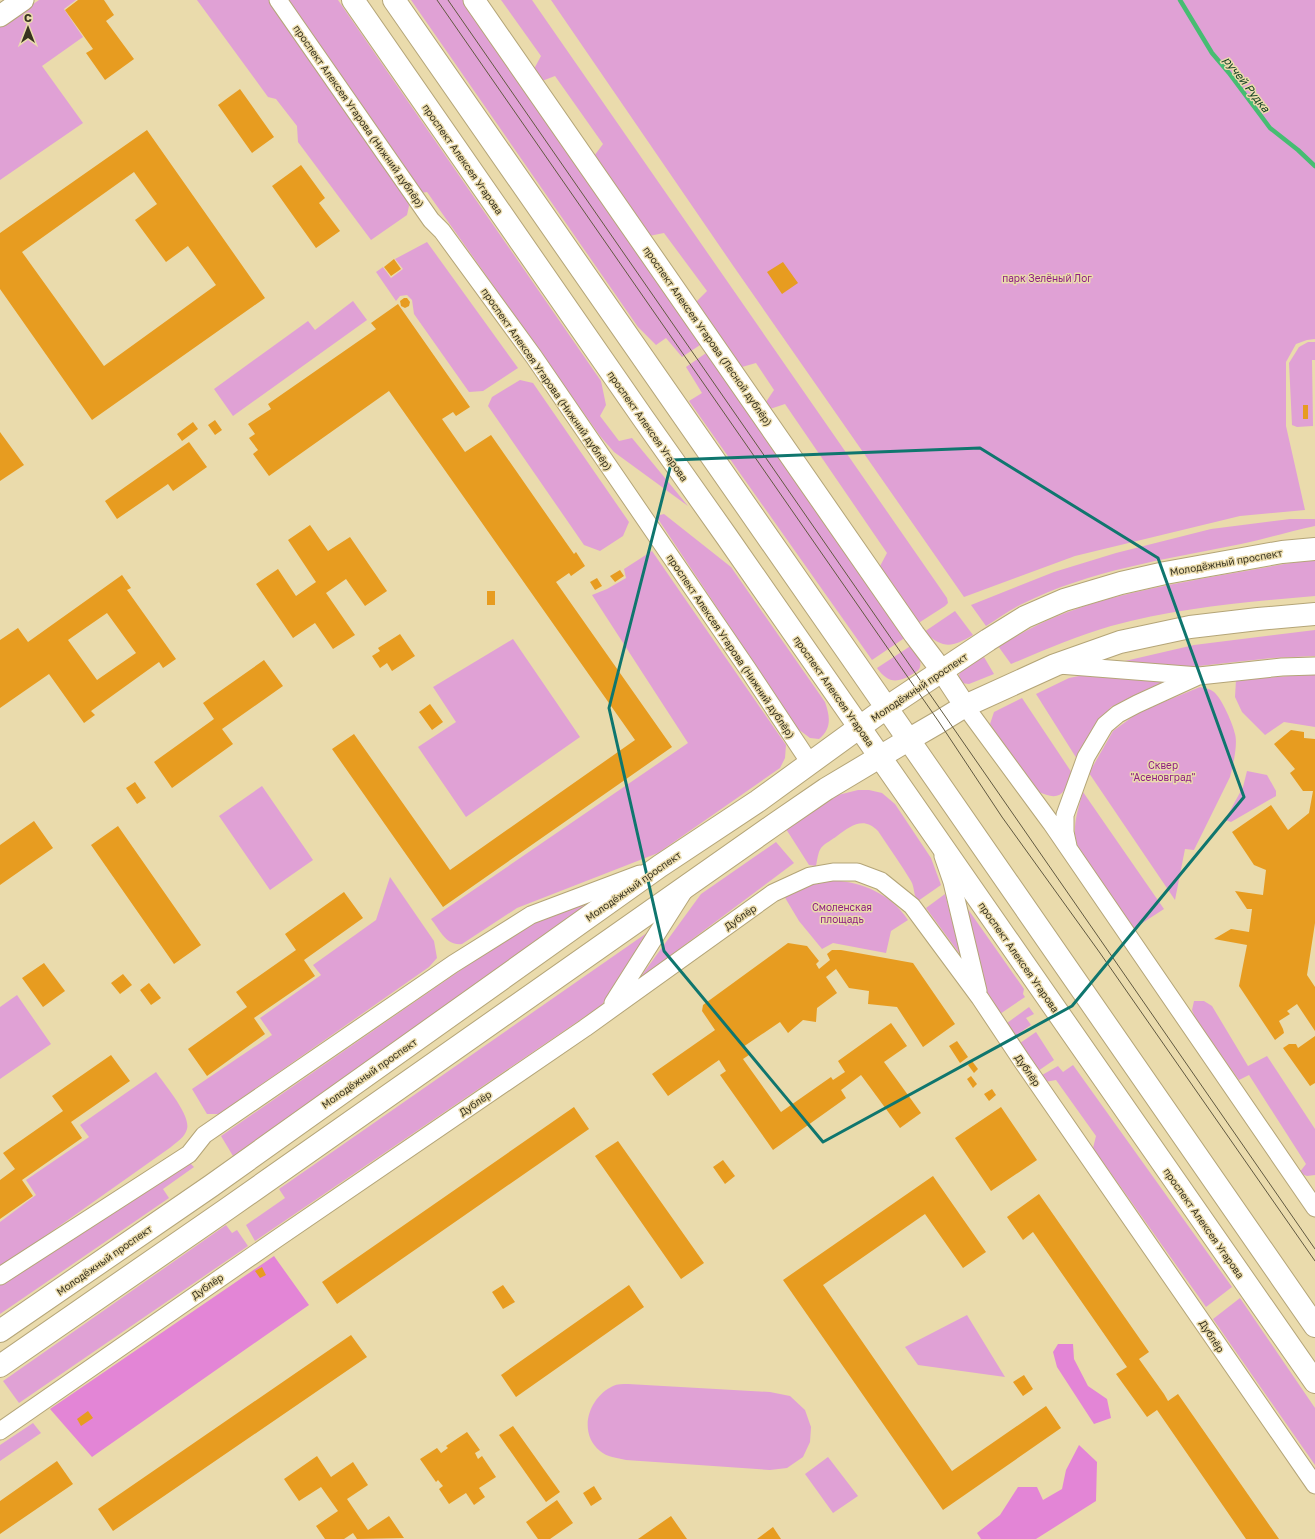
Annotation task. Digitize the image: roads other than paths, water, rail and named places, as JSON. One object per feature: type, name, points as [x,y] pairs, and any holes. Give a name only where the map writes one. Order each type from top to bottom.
[{"type":"main road","name":"проспект Алексея Угарова","points":[[353,0],[1315,1382]]},
{"type":"main road","points":[[394,0],[1315,1326]]},
{"type":"main road","name":"Молодёжный проспект","points":[[0,1331],[211,1186],[660,866],[758,801],[886,708],[1025,617],[1064,600],[1121,583],[1165,573],[1282,552],[1315,548]]},
{"type":"main road","points":[[0,1366],[234,1205],[826,789],[964,706],[1055,665],[1120,642],[1190,628],[1258,619],[1315,614]]},
{"type":"main road","points":[[810,763],[826,789]]},
{"type":"street","points":[[0,16],[23,0]]},
{"type":"street","name":"проспект Алексея Угарова (Нижний дублёр)","points":[[278,0],[431,220],[442,231],[538,364],[810,763]]},
{"type":"street","name":"проспект Алексея Угарова (Лесной дублёр)","points":[[474,0],[914,634],[942,671],[964,706]]},
{"type":"street","points":[[1055,665],[1199,676],[1282,667],[1315,666]]},
{"type":"street","points":[[1068,848],[1065,832],[1065,815],[1086,757],[1105,725],[1118,714],[1137,704],[1199,676]]},
{"type":"street","points":[[964,706],[1068,848],[1315,1208]]},
{"type":"street","points":[[938,840],[952,882],[980,998]]},
{"type":"street","points":[[0,1276],[189,1154],[204,1135],[453,964],[531,915],[660,866]]},
{"type":"street","name":"Дублёр","points":[[0,1431],[275,1240],[585,1028],[608,1010],[773,893],[810,876],[833,872],[857,872],[881,881],[912,906],[980,998],[1017,1055],[1315,1485]]},
{"type":"street","points":[[608,1010],[687,886]]},
{"type":"waterway","name":"ручей Рудка","points":[[1180,0],[1212,53],[1229,73],[1270,128],[1298,150],[1315,166]]},
{"type":"tram line","points":[[437,0],[939,722],[1002,817],[1100,953],[1315,1261]]},
{"type":"tram line","points":[[448,0],[1315,1249]]},
{"type":"park label","name":"парк Зелёный Лог","points":[[1047,278]]},
{"type":"park label","name":"Сквер \"Асеновград\"","points":[[1163,770]]},
{"type":"park label","name":"Смоленская площадь","points":[[842,912]]}]
